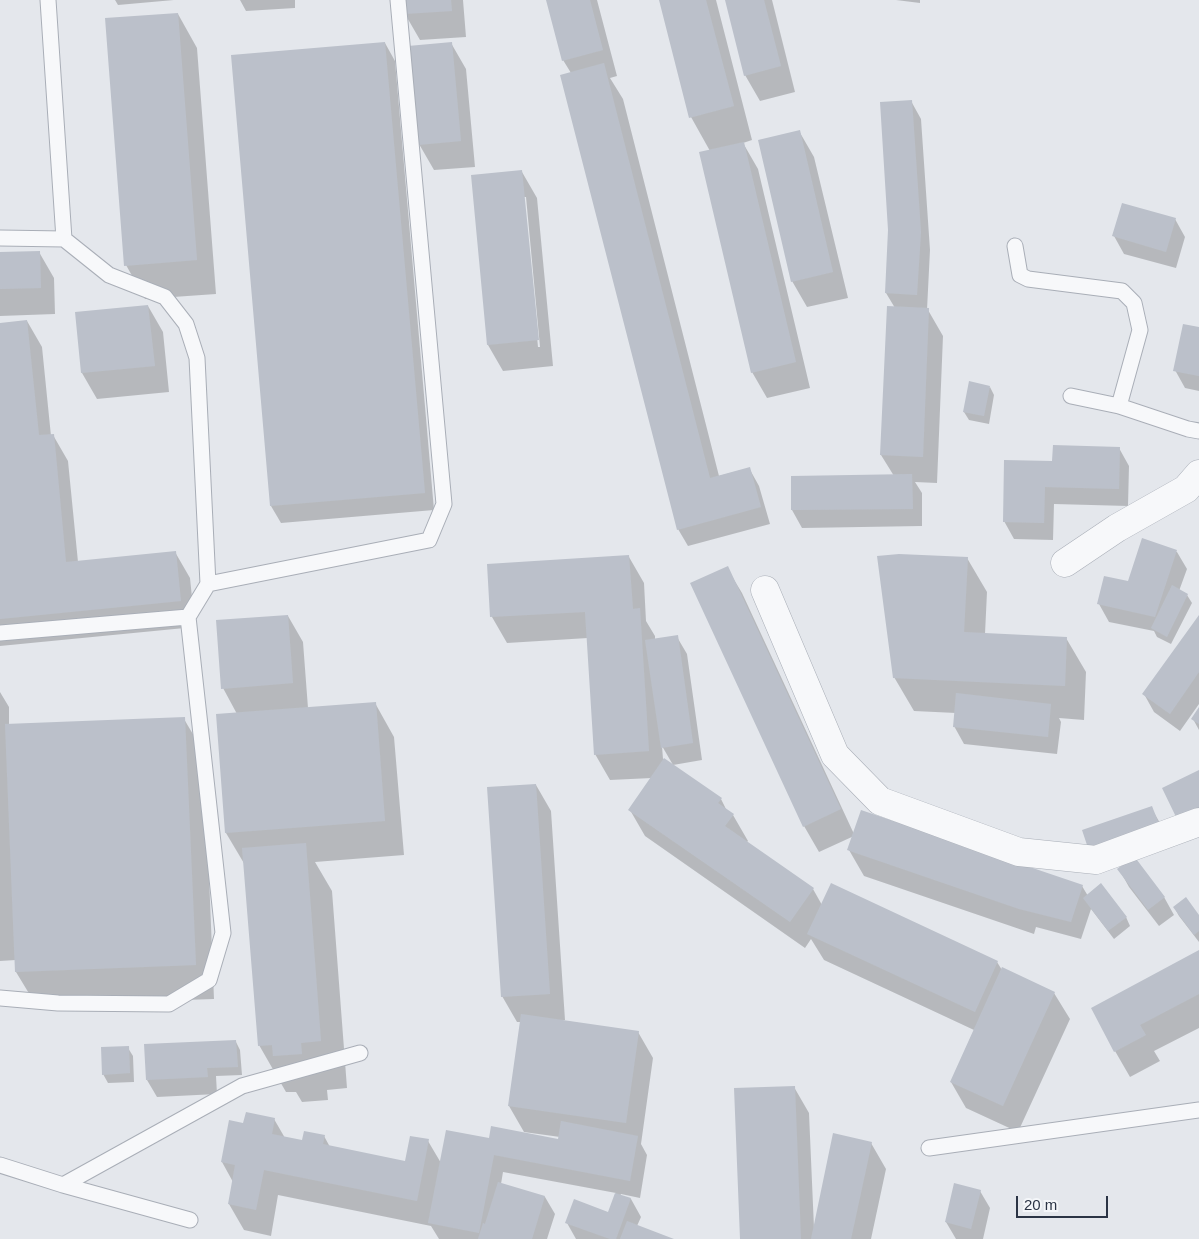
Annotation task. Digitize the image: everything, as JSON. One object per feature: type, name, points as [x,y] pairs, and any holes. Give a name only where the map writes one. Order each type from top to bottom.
[{"type":"street","points":[[1065,563],[1117,528],[1186,489],[1199,474]]},
{"type":"street","points":[[765,590],[835,755],[880,801],[1019,852],[1096,860],[1199,822]]},
{"type":"lane","points":[[48,0],[64,239]]},
{"type":"lane","points":[[208,584],[429,540],[444,504],[398,0]]},
{"type":"lane","points":[[0,238],[64,239],[109,275],[165,297],[186,324],[197,358],[208,584],[188,617],[223,933],[209,980],[169,1004],[58,1003],[0,998]]},
{"type":"lane","points":[[1014,246],[1020,275],[1028,279],[1122,291],[1134,303],[1140,330],[1119,406]]},
{"type":"lane","points":[[1071,396],[1119,406],[1199,431]]},
{"type":"lane","points":[[0,633],[188,617]]},
{"type":"lane","points":[[63,1185],[242,1086],[360,1053]]},
{"type":"lane","points":[[929,1148],[1199,1110]]},
{"type":"lane","points":[[0,1165],[63,1185],[190,1220]]},
{"type":"building","points":[[403,0],[451,0],[452,11],[404,14]]},
{"type":"building","points":[[546,0],[590,0],[603,50],[562,61]]},
{"type":"building","points":[[659,0],[706,0],[734,106],[689,118]]},
{"type":"building","points":[[725,0],[764,0],[781,66],[744,76]]},
{"type":"building","points":[[178,13],[197,260],[124,266],[105,18]]},
{"type":"building","points":[[385,42],[425,493],[270,506],[231,55]]},
{"type":"building","points":[[452,42],[461,141],[418,145],[408,46]]},
{"type":"building","points":[[604,63],[710,478],[750,467],[761,507],[677,530],[560,75]]},
{"type":"building","points":[[912,100],[921,232],[917,295],[885,293],[888,230],[880,102]]},
{"type":"building","points":[[800,130],[833,272],[791,282],[758,140]]},
{"type":"building","points":[[744,142],[796,362],[751,373],[699,152]]},
{"type":"building","points":[[522,170],[539,340],[487,345],[471,175]]},
{"type":"building","points":[[1122,203],[1176,218],[1166,252],[1112,236]]},
{"type":"building","points":[[40,251],[41,288],[0,289],[0,252]]},
{"type":"building","points":[[148,305],[155,366],[81,373],[75,312]]},
{"type":"building","points":[[887,306],[929,308],[923,457],[880,455]]},
{"type":"building","points":[[27,320],[39,435],[54,434],[66,562],[176,551],[181,601],[0,619],[0,323]]},
{"type":"building","points":[[1183,324],[1199,327],[1199,376],[1173,371]]},
{"type":"building","points":[[969,381],[990,386],[984,416],[963,412]]},
{"type":"building","points":[[1053,445],[1120,447],[1119,489],[1045,487],[1044,523],[1003,522],[1004,460],[1052,461]]},
{"type":"building","points":[[912,474],[913,509],[791,510],[791,476]]},
{"type":"building","points":[[1142,538],[1177,550],[1155,617],[1097,604],[1104,576],[1128,581]]},
{"type":"building","points":[[899,554],[968,557],[964,632],[1067,637],[1065,686],[893,678],[877,556]]},
{"type":"building","points":[[629,555],[633,609],[640,608],[649,751],[594,755],[585,612],[490,617],[487,564]]},
{"type":"building","points":[[728,566],[841,809],[803,827],[690,583]]},
{"type":"building","points":[[1172,585],[1188,594],[1167,637],[1151,628]]},
{"type":"building","points":[[288,615],[293,683],[221,689],[216,620]]},
{"type":"building","points":[[1199,615],[1199,672],[1170,714],[1142,694]]},
{"type":"building","points":[[678,635],[693,743],[661,748],[645,640]]},
{"type":"building","points":[[956,693],[1051,704],[1048,737],[953,727]]},
{"type":"building","points":[[376,702],[385,821],[225,833],[216,714]]},
{"type":"building","points":[[1199,707],[1199,724],[1191,719]]},
{"type":"building","points":[[185,717],[196,965],[15,972],[5,724]]},
{"type":"building","points":[[664,758],[722,798],[718,803],[734,814],[725,826],[814,888],[790,922],[628,810]]},
{"type":"building","points":[[1199,770],[1199,808],[1177,819],[1162,788]]},
{"type":"building","points":[[536,784],[550,994],[501,997],[487,787]]},
{"type":"building","points":[[1152,806],[1161,829],[1090,854],[1082,830]]},
{"type":"building","points":[[861,810],[1083,885],[1071,922],[1019,909],[847,850]]},
{"type":"building","points":[[306,843],[321,1041],[301,1043],[302,1054],[273,1056],[272,1045],[258,1046],[242,848]]},
{"type":"building","points":[[1134,856],[1165,897],[1148,910],[1117,869]]},
{"type":"building","points":[[831,883],[998,961],[975,1012],[807,934]]},
{"type":"building","points":[[1101,883],[1127,917],[1108,931],[1083,898]]},
{"type":"building","points":[[1186,897],[1199,915],[1199,931],[1194,935],[1173,907]]},
{"type":"building","points":[[1199,950],[1199,994],[1140,1025],[1146,1035],[1114,1052],[1091,1008]]},
{"type":"building","points":[[1002,967],[1055,992],[1003,1106],[950,1082]]},
{"type":"building","points":[[521,1014],[639,1031],[626,1123],[508,1106]]},
{"type":"building","points":[[236,1040],[238,1067],[207,1068],[208,1077],[146,1080],[144,1044]]},
{"type":"building","points":[[129,1046],[130,1073],[102,1075],[101,1047]]},
{"type":"building","points":[[795,1086],[801,1239],[740,1239],[734,1088]]},
{"type":"building","points":[[246,1112],[275,1118],[272,1134],[302,1140],[304,1131],[325,1135],[323,1144],[405,1161],[410,1136],[429,1139],[417,1201],[264,1170],[256,1210],[228,1204],[235,1165],[221,1162],[229,1120],[243,1123]]},
{"type":"building","points":[[561,1121],[638,1136],[630,1181],[494,1155],[479,1233],[428,1223],[446,1130],[489,1138],[491,1126],[558,1139]]},
{"type":"building","points":[[833,1133],[872,1142],[851,1239],[811,1239]]},
{"type":"building","points":[[498,1182],[545,1196],[532,1239],[478,1239],[483,1223],[485,1224]]},
{"type":"building","points":[[954,1183],[981,1190],[971,1229],[945,1222]]},
{"type":"building","points":[[615,1193],[631,1198],[616,1239],[610,1239],[565,1223],[574,1199],[608,1212]]},
{"type":"building","points":[[627,1221],[674,1239],[620,1239]]}]
